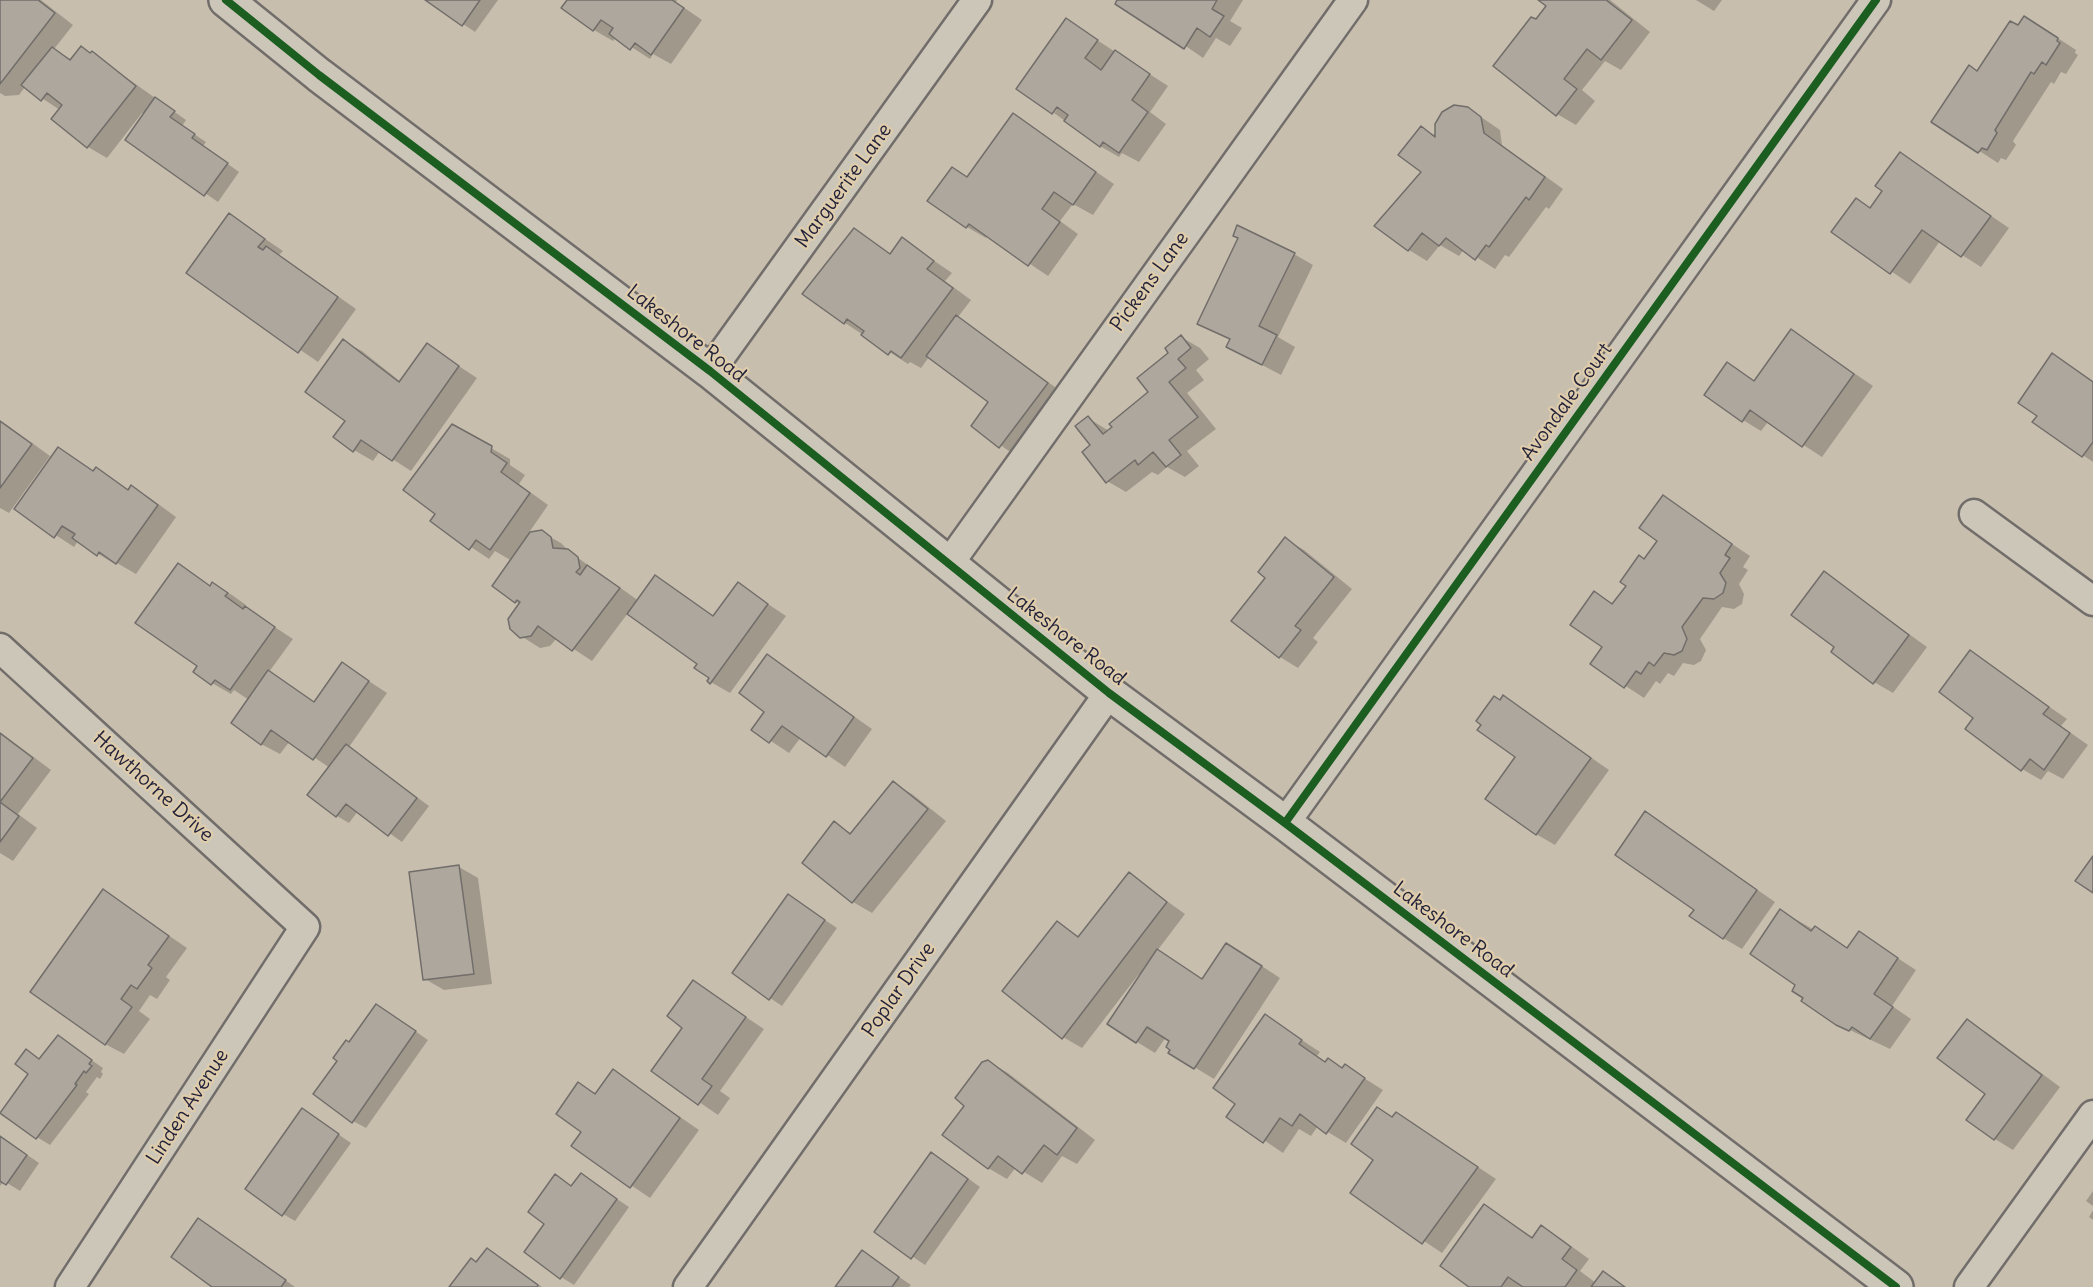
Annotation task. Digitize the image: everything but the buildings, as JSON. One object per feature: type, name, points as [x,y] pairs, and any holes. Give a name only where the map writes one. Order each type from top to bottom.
[{"type":"main road","name":"Lakeshore Road","points":[[226,0],[319,75],[710,371],[1109,693],[1285,823],[1896,1287]]},
{"type":"street","name":"Marguerite Lane","points":[[710,371],[978,0]]},
{"type":"street","name":"Pickens Lane","points":[[948,565],[1353,0]]},
{"type":"street","name":"Avondale Court","points":[[1285,823],[1876,0]]},
{"type":"street","points":[[1974,514],[2093,601]]},
{"type":"street","name":"Hawthorne Drive","points":[[0,648],[305,927]]},
{"type":"street","name":"Poplar Drive","points":[[688,1287],[1109,693]]},
{"type":"street","name":"Linden Avenue","points":[[71,1287],[305,927]]},
{"type":"street","points":[[1969,1287],[2093,1115]]},
{"type":"cycle path","points":[[226,0],[319,75],[710,371],[1109,693],[1285,823],[1896,1287]]},
{"type":"cycle path","points":[[1285,823],[1876,0]]}]
